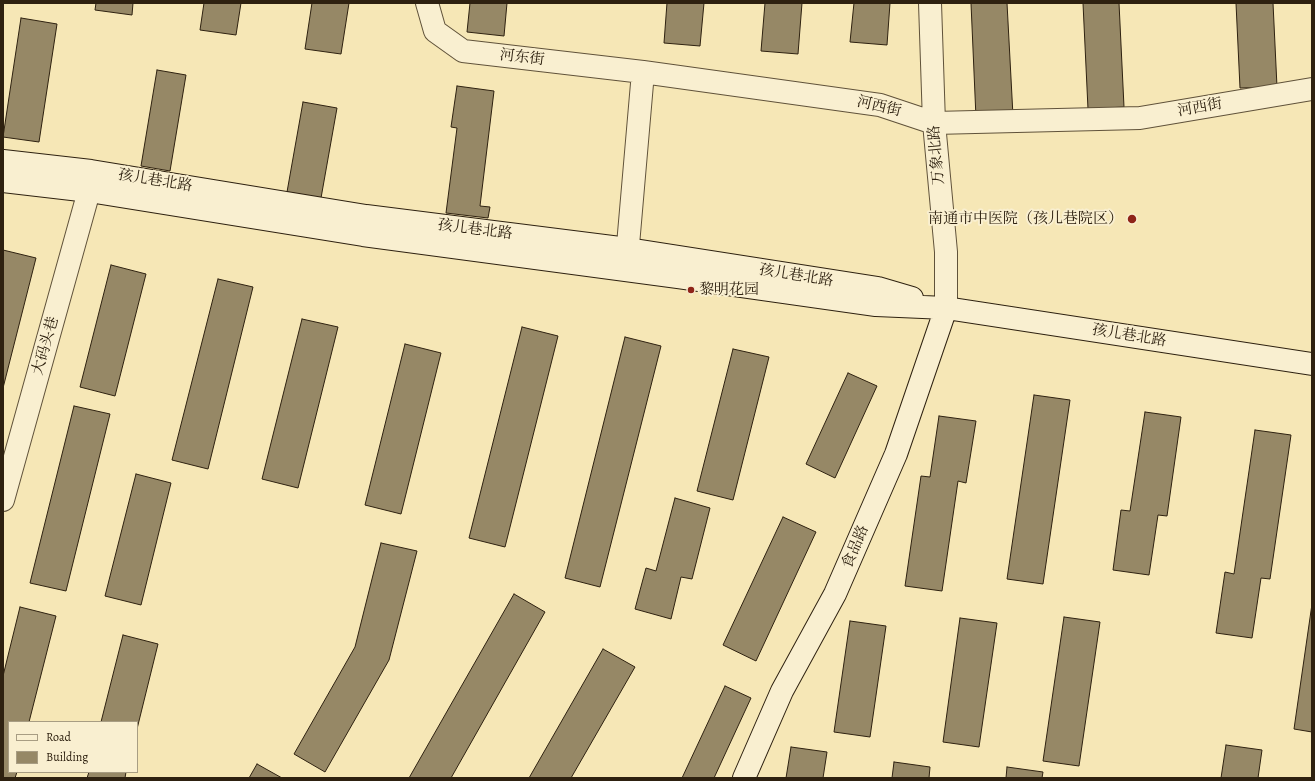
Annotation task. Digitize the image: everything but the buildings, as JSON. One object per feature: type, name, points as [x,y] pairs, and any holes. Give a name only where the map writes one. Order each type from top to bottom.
[{"type":"main road","name":"河东街","points":[[427,3],[435,31],[463,51],[643,72]]},
{"type":"main road","name":"万象北路","points":[[930,3],[934,123],[946,252],[946,308]]},
{"type":"main road","name":"河西街","points":[[643,72],[880,105],[934,123],[1140,118],[1312,89]]},
{"type":"main road","points":[[625,270],[643,72]]},
{"type":"main road","name":"孩儿巷北路","points":[[3,161],[91,171],[366,216],[628,249],[878,288],[946,308]]},
{"type":"main road","name":"孩儿巷北路","points":[[3,181],[89,191],[363,235],[876,305],[946,308],[1312,364]]},
{"type":"main road","name":"大码头巷","points":[[3,500],[89,191]]},
{"type":"main road","name":"食品路","points":[[744,778],[782,691],[835,594],[893,460],[946,308]]},
{"type":"place","name":"南通市中医院（孩儿巷院区）","points":[[1132,219]]},
{"type":"place","name":"黎明花园","points":[[691,290]]}]
